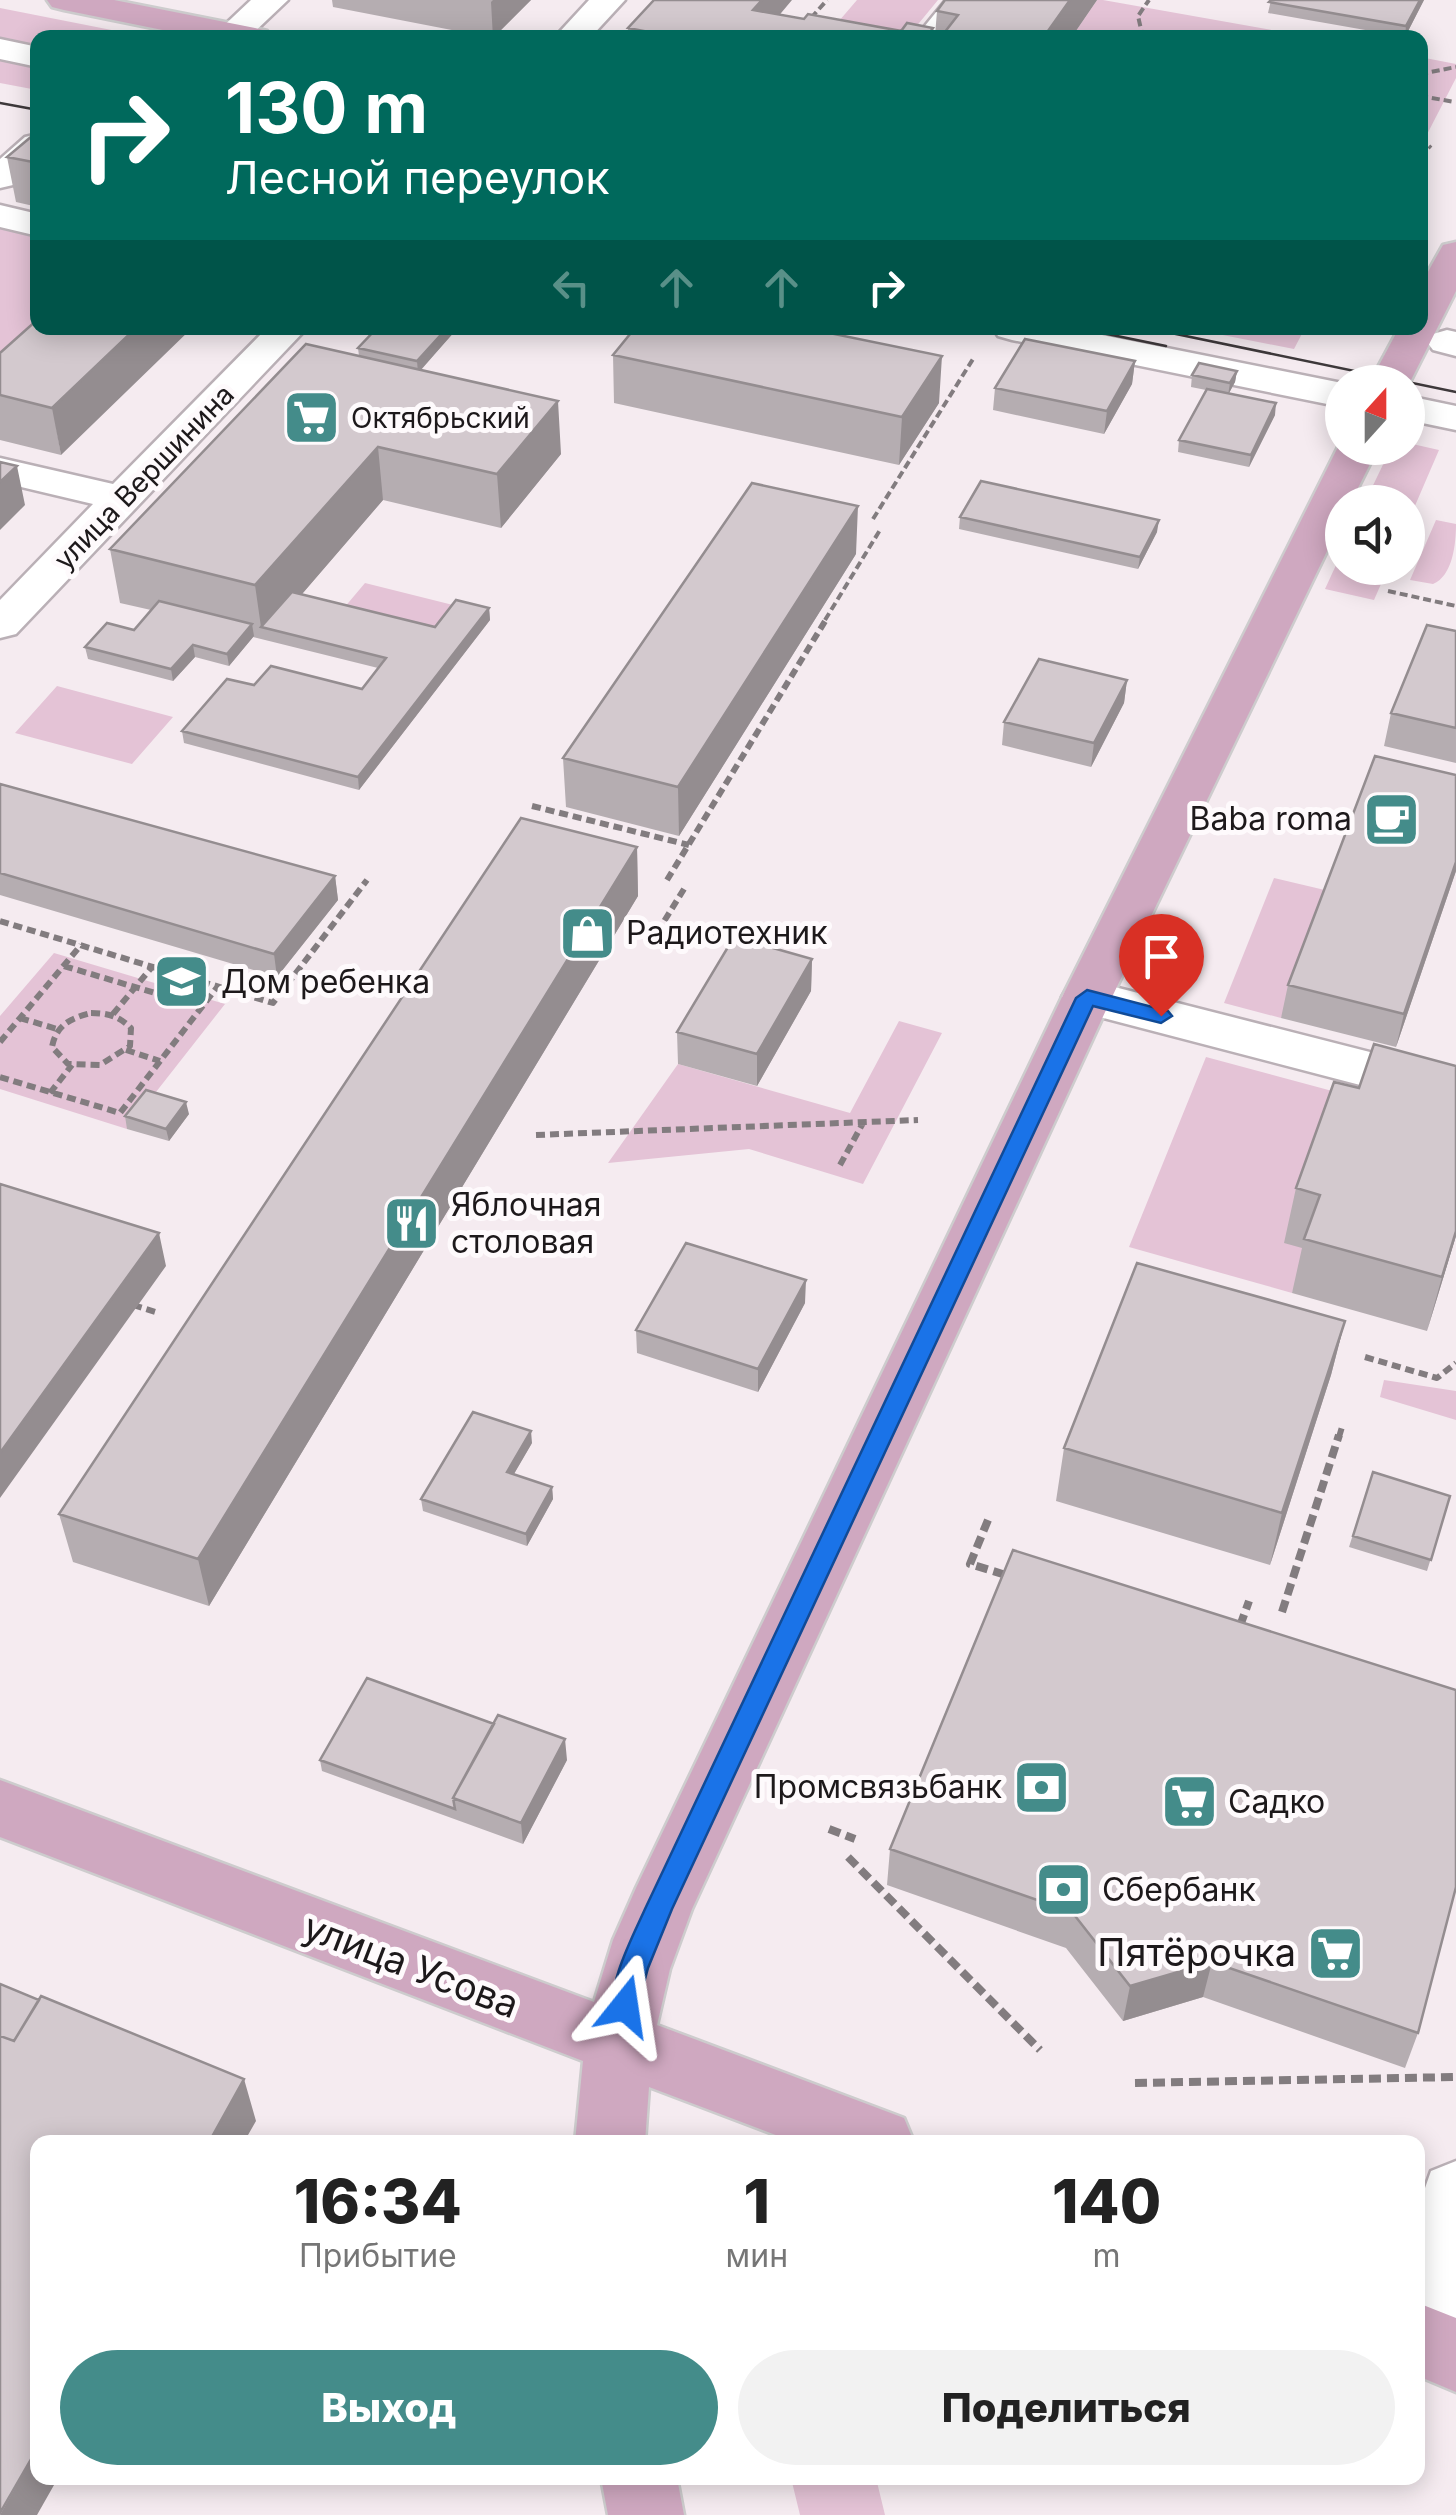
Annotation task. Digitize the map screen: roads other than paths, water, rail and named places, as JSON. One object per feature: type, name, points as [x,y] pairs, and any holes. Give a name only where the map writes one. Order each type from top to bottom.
[{"type":"main road","points":[[64,0],[218,30]]},
{"type":"main road","points":[[1406,365],[1435,334],[1445,265]]},
{"type":"main road","points":[[610,2135],[616,2045],[634,1968],[659,1909],[1087,998],[1349,465]]},
{"type":"main road","name":"улица Усова","points":[[0,1808],[860,2135]]},
{"type":"main road","points":[[640,2485],[646,2515]]},
{"type":"street","points":[[248,30],[271,0]]},
{"type":"street","points":[[580,30],[608,0]]},
{"type":"street","points":[[939,30],[964,0]]},
{"type":"street","points":[[0,49],[30,55]]},
{"type":"street","points":[[0,177],[30,132]]},
{"type":"street","points":[[0,216],[30,223]]},
{"type":"street","name":"улица Вершинина","points":[[0,626],[281,335]]},
{"type":"street","points":[[1046,335],[1325,392]]},
{"type":"street","points":[[1425,412],[1456,418]]},
{"type":"street","points":[[0,470],[124,499]]},
{"type":"street","points":[[1087,998],[1456,1092]]},
{"type":"street","points":[[1432,2346],[1456,2195]]},
{"type":"tram line","points":[[0,103],[30,109]]},
{"type":"tram line","points":[[1112,335],[1166,346]]},
{"type":"tram line","points":[[1181,335],[1456,392]]},
{"type":"place","name":"Октябрьский","points":[[312,418]]},
{"type":"place","name":"Baba roma","points":[[1391,819]]},
{"type":"place","name":"Радиотехник","points":[[587,933]]},
{"type":"place","name":"Дом ребенка","points":[[182,982]]},
{"type":"place","name":"Яблочная столовая","points":[[412,1223]]},
{"type":"place","name":"Промсвязьбанк","points":[[1041,1787]]},
{"type":"place","name":"Садко","points":[[1189,1802]]},
{"type":"place","name":"Сбербанк","points":[[1063,1890]]},
{"type":"place","name":"Пятёрочка","points":[[1335,1953]]}]
